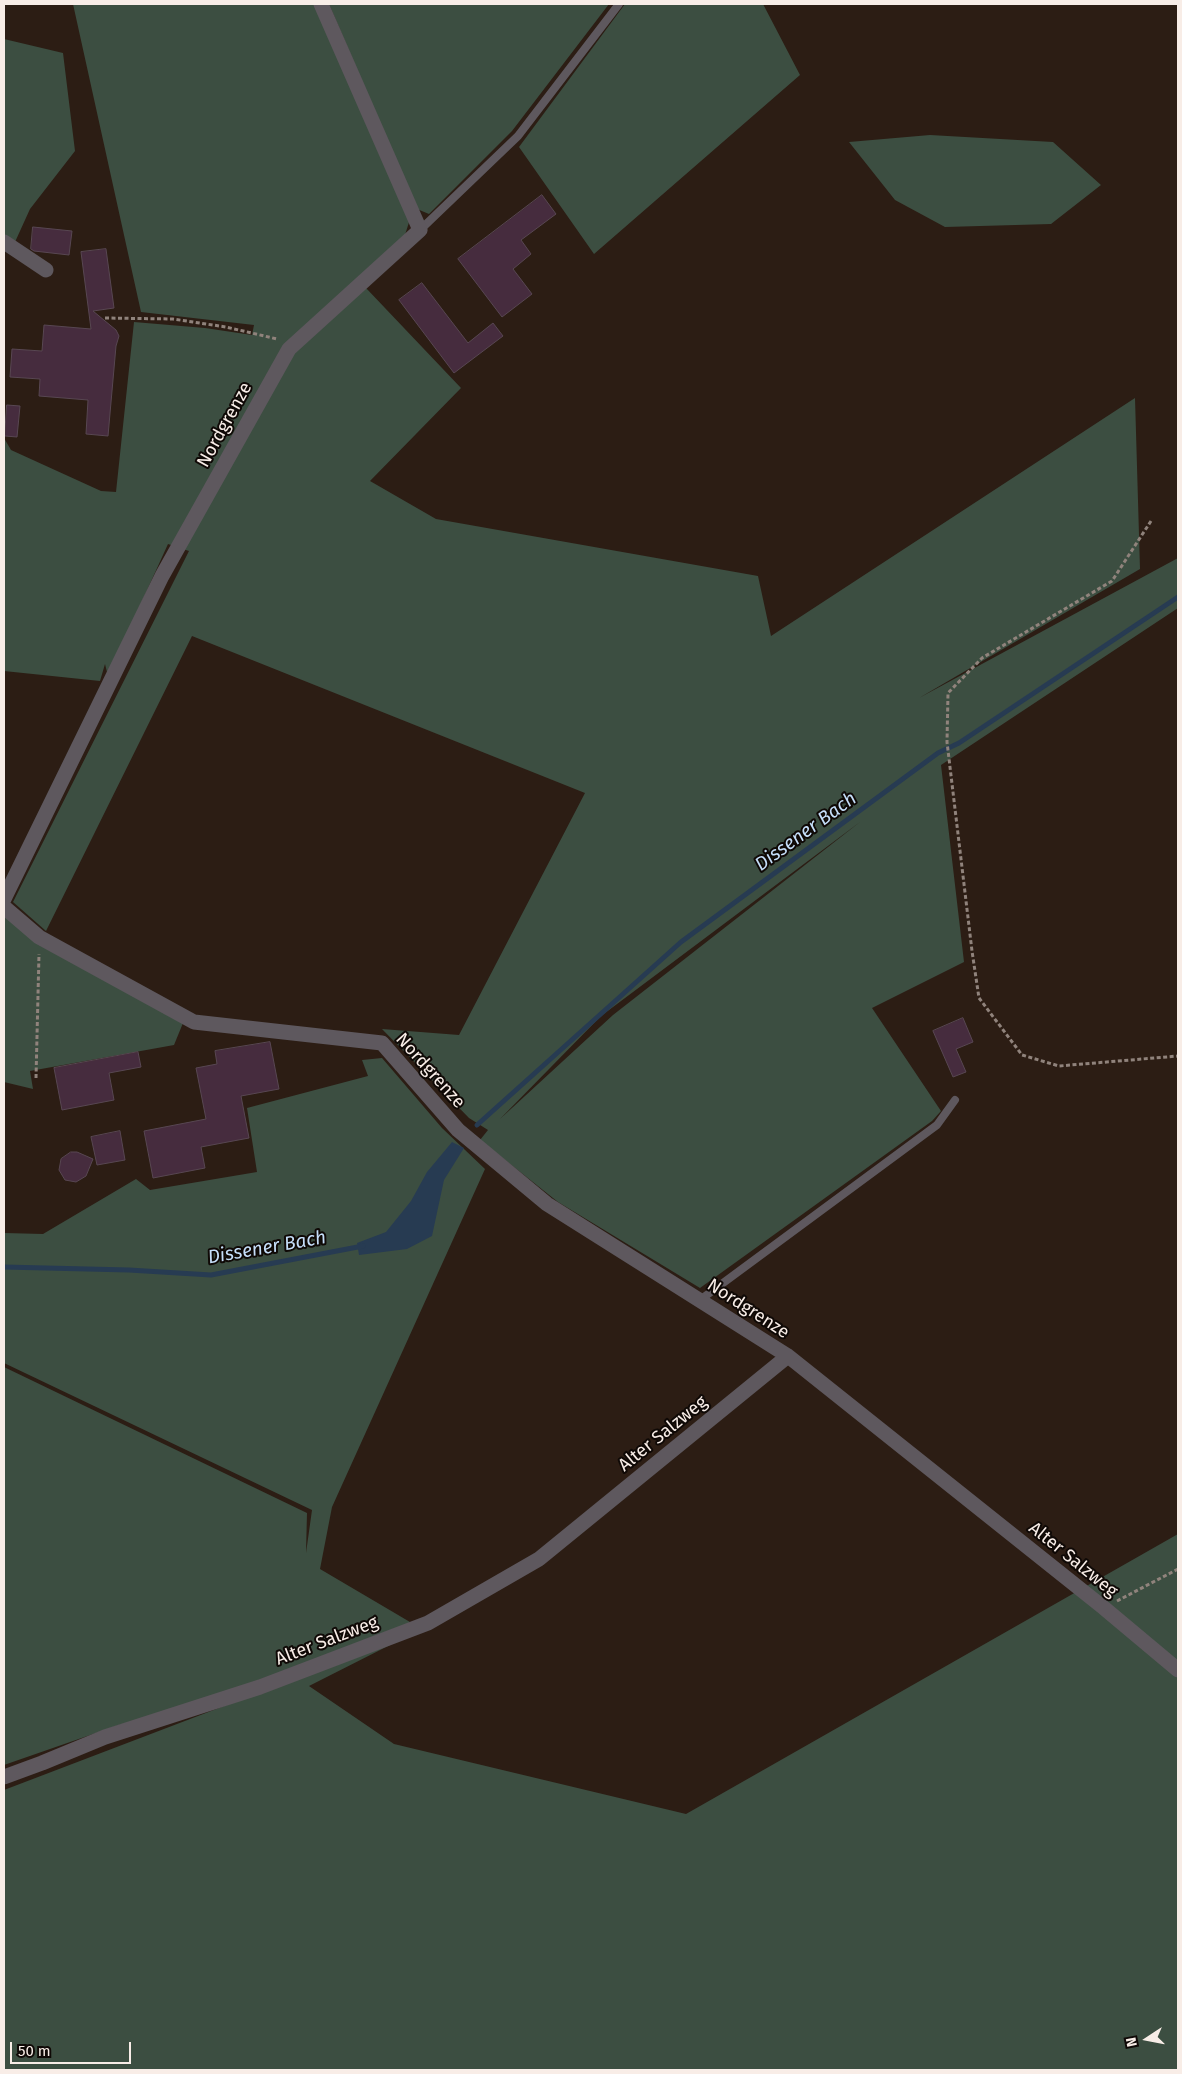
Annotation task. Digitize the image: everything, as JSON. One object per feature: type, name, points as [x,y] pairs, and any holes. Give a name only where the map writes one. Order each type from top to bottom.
[{"type":"street","points":[[320,4],[420,230]]},
{"type":"street","name":"Nordgrenze","points":[[4,899],[162,576],[289,349],[420,230]]},
{"type":"street","points":[[4,242],[46,270]]},
{"type":"street","name":"Nordgrenze","points":[[4,907],[39,937],[194,1022],[382,1043],[458,1130],[547,1204],[788,1356]]},
{"type":"street","name":"Alter Salzweg","points":[[4,1777],[105,1737],[260,1687],[428,1623],[539,1559],[788,1356],[1104,1608],[1178,1670]]},
{"type":"lane","points":[[420,230],[518,136],[619,4]]},
{"type":"lane","points":[[700,1300],[937,1125],[954,1100]]},
{"type":"path","points":[[105,318],[174,319],[226,327],[295,344]]},
{"type":"path","points":[[1151,521],[1112,581],[982,658],[948,693],[947,742],[979,998],[1022,1055],[1059,1066],[1178,1056]]},
{"type":"path","points":[[36,1078],[39,937]]},
{"type":"path","points":[[1104,1608],[1178,1569]]},
{"type":"green space","points":[[73,4],[315,4],[411,216],[404,238],[366,288],[461,388],[370,481],[436,519],[758,576],[771,636],[1135,398],[1140,569],[919,698],[1178,558],[1178,608],[941,765],[964,962],[872,1008],[941,1111],[932,1121],[700,1288],[558,1202],[480,1140],[488,1130],[469,1118],[382,1029],[459,1035],[585,793],[192,636],[46,931],[13,902],[189,551],[168,544],[108,676],[105,664],[100,681],[4,671],[4,438],[11,450],[101,491],[116,492],[134,322],[205,328],[252,335],[254,325],[141,312]],"holes":[[[860,822],[613,1015],[500,1119],[601,1016]]]},
{"type":"green space","points":[[329,4],[609,4],[512,131],[429,214],[417,209]]},
{"type":"green space","points":[[625,4],[763,4],[800,75],[594,254],[519,147]]},
{"type":"green space","points":[[4,39],[63,53],[75,151],[30,209],[15,242],[4,235]]},
{"type":"green space","points":[[930,135],[1053,142],[1101,185],[1051,224],[945,227],[895,200],[849,142]]},
{"type":"green space","points":[[4,914],[183,1023],[174,1045],[30,1071],[33,1089],[4,1082]]},
{"type":"green space","points":[[382,1058],[442,1128],[485,1169],[332,1507],[320,1569],[410,1622],[390,1645],[309,1686],[394,1744],[686,1814],[1178,1534],[1178,2070],[4,2070],[4,1790],[253,1695],[119,1725],[4,1765],[4,1367],[307,1513],[306,1553],[312,1510],[4,1363],[4,1233],[43,1234],[136,1179],[150,1190],[257,1172],[247,1108],[368,1076],[362,1060]]},
{"type":"water","points":[[452,1142],[464,1148],[444,1180],[432,1236],[407,1249],[359,1255],[357,1243],[386,1232],[411,1201],[427,1172]]},
{"type":"building","points":[[542,195],[556,214],[521,240],[531,254],[513,269],[532,294],[502,317],[458,259]]},
{"type":"building","points":[[33,227],[72,231],[69,255],[34,251],[31,249]]},
{"type":"building","points":[[106,249],[114,308],[93,311],[116,330],[119,336],[116,346],[108,436],[86,434],[88,400],[39,396],[40,379],[10,377],[12,349],[42,351],[44,325],[91,329],[81,252]]},
{"type":"building","points":[[422,283],[468,343],[493,323],[503,336],[454,373],[399,300]]},
{"type":"building","points":[[7,405],[20,406],[17,437],[5,436]]},
{"type":"building","points":[[963,1018],[973,1042],[956,1049],[966,1072],[953,1077],[933,1031]]},
{"type":"building","points":[[270,1042],[279,1089],[241,1096],[249,1138],[201,1147],[205,1168],[153,1178],[144,1131],[206,1119],[196,1068],[217,1064],[215,1051]]},
{"type":"building","points":[[138,1052],[141,1067],[109,1073],[114,1100],[62,1110],[54,1068]]},
{"type":"building","points":[[120,1131],[125,1160],[97,1165],[91,1137]]},
{"type":"building","points":[[71,1152],[77,1152],[93,1159],[86,1176],[76,1182],[65,1180],[59,1170],[61,1159]]},
{"type":"waterway","name":"Dissener Bach","points":[[477,1125],[681,942],[938,753],[959,743],[1178,597]]},
{"type":"waterway","name":"Dissener Bach","points":[[4,1267],[129,1270],[211,1275],[363,1246]]}]
